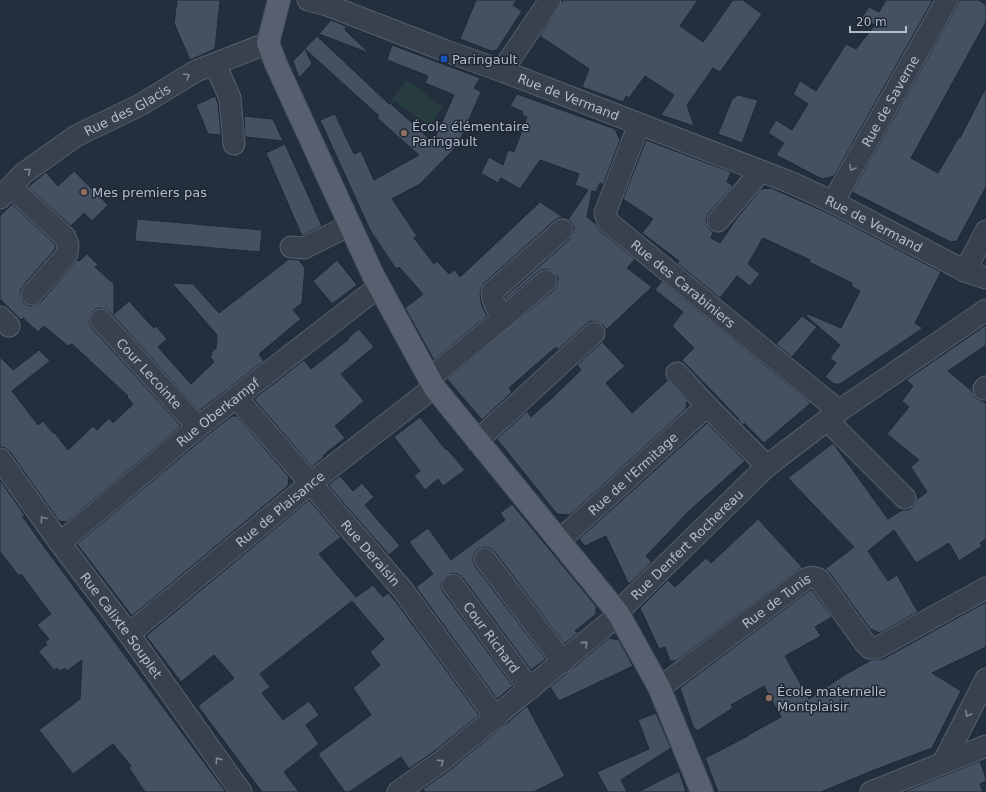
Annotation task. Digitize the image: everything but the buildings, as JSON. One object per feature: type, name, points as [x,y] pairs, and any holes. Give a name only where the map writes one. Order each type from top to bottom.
[{"type":"main road","points":[[279,0],[268,43],[276,64],[379,288],[432,383],[477,441],[618,613],[659,687],[702,792]]},
{"type":"street","name":"Rue de Vermand","points":[[308,0],[327,5],[505,72],[792,183],[833,202],[965,271],[986,278]]},
{"type":"street","points":[[505,72],[508,62],[550,0]]},
{"type":"street","name":"Rue de Saverne","points":[[833,202],[947,0]]},
{"type":"street","name":"Rue des Glacis","points":[[5,193],[24,173],[76,136],[142,104],[196,71],[268,43]]},
{"type":"street","points":[[215,64],[230,98],[234,144]]},
{"type":"street","name":"Rue des Carabiniers","points":[[638,124],[605,213],[608,222],[833,416],[905,498]]},
{"type":"street","points":[[718,221],[761,171]]},
{"type":"street","points":[[5,193],[66,237],[68,246],[67,254],[32,294]]},
{"type":"street","points":[[291,247],[304,248],[350,225]]},
{"type":"street","points":[[503,318],[492,299],[492,292],[562,230]]},
{"type":"street","points":[[965,271],[986,231]]},
{"type":"street","name":"Rue de Plaisance","points":[[128,634],[432,383],[546,280]]},
{"type":"street","name":"Rue Oberkampf","points":[[60,543],[198,427],[365,296],[379,288]]},
{"type":"street","name":"Rue Denfert Rochereau","points":[[398,792],[418,786],[444,760],[611,621],[626,604],[767,466],[833,416],[986,310]]},
{"type":"street","name":"Cour Lecointe","points":[[101,320],[198,427]]},
{"type":"street","points":[[477,441],[594,333]]},
{"type":"street","points":[[677,372],[707,406],[767,466]]},
{"type":"street","name":"Rue Deraisin","points":[[236,397],[402,589],[496,718]]},
{"type":"street","name":"Rue de l'Ermitage","points":[[559,541],[707,406]]},
{"type":"street","name":"Rue Calixte Souplet","points":[[0,459],[241,792]]},
{"type":"street","points":[[485,559],[563,662]]},
{"type":"street","name":"Rue de Tunis","points":[[659,687],[805,579],[812,577],[819,579],[870,648],[877,648],[986,588]]},
{"type":"street","name":"Cour Richard","points":[[452,585],[530,689]]},
{"type":"street","points":[[943,763],[986,679]]},
{"type":"street","points":[[871,792],[986,746]]},
{"type":"green space","points":[[406,80],[443,107],[429,126],[392,99]]},
{"type":"place","name":"Paringault","points":[[444,59]]},
{"type":"place","name":"École élémentaire Paringault","points":[[404,133]]},
{"type":"place","name":"Mes premiers pas","points":[[84,192]]},
{"type":"place","name":"École maternelle Montplaisir","points":[[769,698]]}]
